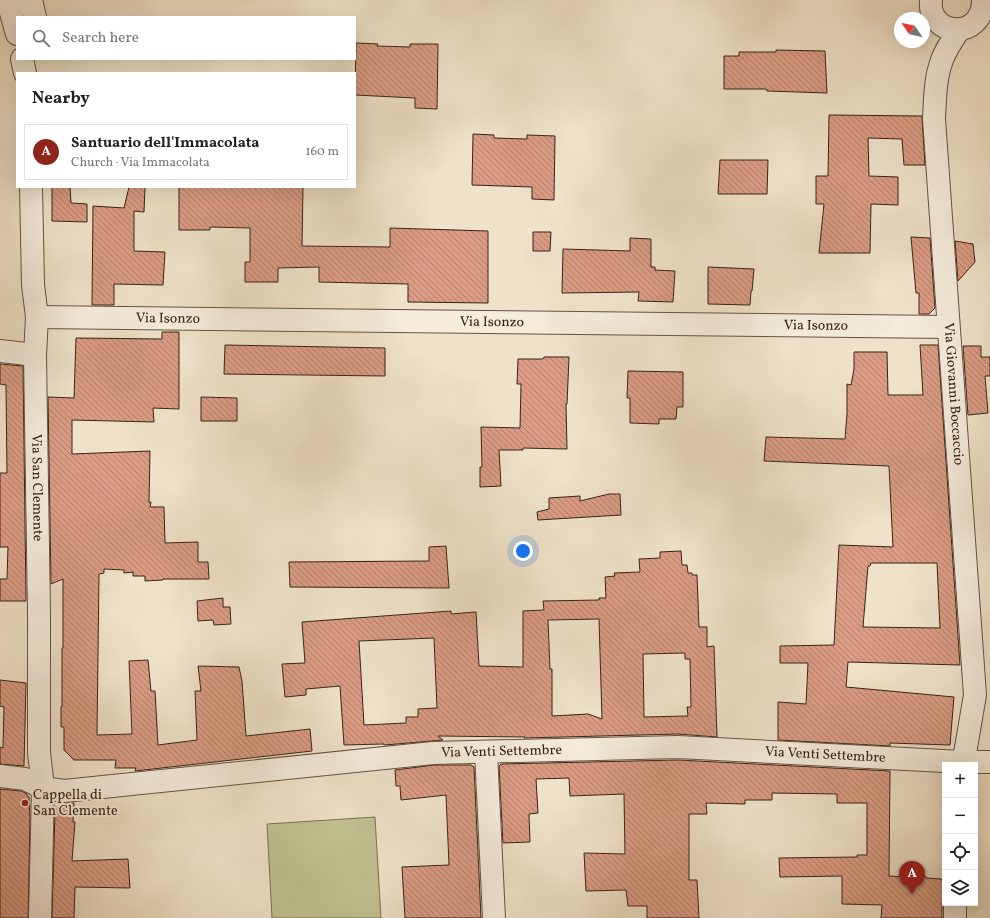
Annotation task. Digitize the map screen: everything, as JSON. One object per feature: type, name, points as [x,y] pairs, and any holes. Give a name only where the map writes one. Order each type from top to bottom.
[{"type":"street","points":[[931,0],[931,10],[937,21],[943,26],[951,29],[959,30],[972,25],[984,11]]},
{"type":"street","points":[[17,2],[34,16]]},
{"type":"street","points":[[17,2],[17,16]]},
{"type":"street","name":"Via Giovanni Boccaccio","points":[[959,30],[941,61],[935,98],[934,120],[975,695],[963,762]]},
{"type":"street","points":[[22,60],[25,72]]},
{"type":"street","points":[[31,72],[32,60]]},
{"type":"street","name":"Via San Clemente","points":[[31,188],[33,285],[36,317],[35,355],[39,614],[39,752],[42,788],[40,918]]},
{"type":"street","name":"Via Isonzo","points":[[36,317],[948,327]]},
{"type":"street","points":[[0,351],[35,355]]},
{"type":"street","name":"Via Venti Settembre","points":[[0,776],[25,779],[42,788],[64,791],[432,753],[678,748],[942,763]]},
{"type":"street","points":[[486,752],[494,918]]},
{"type":"street","name":"Via Venti Settembre","points":[[978,763],[990,762]]},
{"type":"street","points":[[955,906],[955,918]]},
{"type":"green space","points":[[375,817],[381,918],[272,918],[267,824]]},
{"type":"building","points":[[356,43],[378,44],[377,46],[410,47],[410,44],[438,44],[437,109],[415,108],[415,98],[356,95]]},
{"type":"building","points":[[776,50],[825,51],[827,93],[767,91],[766,89],[724,89],[724,56],[739,56],[739,52],[776,52]]},
{"type":"building","points":[[829,115],[922,116],[925,165],[904,165],[902,139],[868,138],[869,176],[898,177],[898,205],[871,204],[870,253],[819,253],[824,204],[816,204],[816,176],[828,176]]},
{"type":"building","points":[[473,134],[494,135],[494,138],[527,139],[527,135],[555,136],[554,200],[532,199],[532,187],[472,185]]},
{"type":"building","points":[[720,160],[768,160],[767,194],[718,194]]},
{"type":"building","points":[[52,188],[70,188],[71,203],[87,204],[87,222],[52,221]]},
{"type":"building","points":[[129,188],[145,188],[144,212],[134,211],[134,251],[165,252],[163,285],[114,284],[114,305],[92,305],[93,206],[124,208]]},
{"type":"building","points":[[179,188],[303,188],[302,246],[390,247],[390,228],[488,231],[488,303],[408,302],[408,284],[319,282],[319,267],[278,268],[278,282],[245,282],[245,262],[250,262],[250,228],[210,227],[210,230],[179,230]]},
{"type":"building","points":[[533,232],[551,232],[550,251],[533,251]]},
{"type":"building","points":[[911,237],[930,238],[935,308],[929,314],[919,314],[919,293],[916,293]]},
{"type":"building","points":[[630,238],[651,239],[651,267],[655,267],[655,270],[675,271],[673,302],[638,301],[639,292],[562,293],[563,249],[630,251]]},
{"type":"building","points":[[955,241],[973,244],[975,262],[958,281]]},
{"type":"building","points":[[708,267],[754,269],[750,305],[708,304]]},
{"type":"building","points":[[162,332],[179,332],[179,409],[153,408],[154,422],[72,420],[72,454],[150,451],[149,502],[151,502],[150,507],[164,507],[165,543],[198,542],[198,562],[208,562],[209,579],[163,579],[145,581],[145,576],[133,576],[133,572],[124,573],[124,570],[104,569],[104,573],[99,574],[97,735],[132,734],[129,661],[148,660],[151,691],[155,691],[158,745],[197,740],[195,691],[201,691],[198,666],[239,667],[242,681],[246,736],[310,729],[312,751],[135,771],[136,768],[115,768],[116,760],[74,760],[64,750],[64,727],[61,727],[63,579],[51,584],[48,397],[74,398],[76,338],[162,339]]},
{"type":"building","points":[[225,345],[385,348],[385,376],[224,374]]},
{"type":"building","points":[[920,345],[938,345],[960,665],[848,662],[846,687],[954,697],[950,745],[890,743],[890,746],[778,740],[778,702],[806,704],[808,663],[780,663],[780,646],[834,645],[839,545],[893,547],[889,466],[764,461],[766,437],[845,439],[847,384],[851,385],[854,369],[854,352],[887,352],[888,395],[923,395]],"holes":[[[871,563],[937,563],[940,628],[863,627],[868,566],[870,566]]]},
{"type":"building","points":[[963,346],[981,346],[981,357],[990,357],[990,376],[985,376],[988,413],[968,415]]},
{"type":"building","points":[[544,357],[569,357],[566,404],[567,449],[523,448],[523,450],[499,450],[501,486],[480,487],[480,467],[482,467],[481,427],[520,428],[521,384],[517,384],[518,359],[543,359]]},
{"type":"building","points":[[0,364],[23,366],[26,601],[0,601],[0,579],[7,579],[8,547],[0,547],[0,473],[7,473],[6,385],[0,384]]},
{"type":"building","points":[[628,371],[683,372],[683,407],[677,407],[676,419],[659,419],[659,424],[630,423],[630,398],[627,398]]},
{"type":"building","points":[[201,397],[237,398],[237,421],[201,421]]},
{"type":"building","points":[[609,494],[620,494],[621,515],[538,520],[537,512],[549,509],[549,498],[580,496],[580,501]]},
{"type":"building","points":[[446,546],[449,588],[290,587],[289,562],[429,561],[429,547]]},
{"type":"building","points":[[681,551],[682,565],[687,565],[688,573],[697,575],[699,627],[707,627],[707,647],[714,646],[717,737],[678,734],[524,738],[525,737],[438,736],[443,740],[385,745],[344,745],[340,686],[306,689],[306,695],[285,697],[282,664],[305,663],[302,622],[451,611],[451,614],[476,612],[479,666],[523,667],[523,611],[544,610],[543,601],[599,600],[599,598],[606,598],[605,577],[615,576],[614,573],[640,572],[639,559],[660,558],[660,552]],"holes":[[[599,619],[602,719],[588,714],[552,716],[552,669],[550,669],[548,620]],[[434,638],[437,708],[418,709],[418,717],[406,717],[406,723],[364,725],[359,641]],[[685,653],[685,659],[690,659],[691,707],[687,707],[688,716],[644,717],[643,654]]]},
{"type":"building","points":[[223,598],[223,607],[230,607],[231,624],[214,625],[213,620],[198,621],[197,601]]},
{"type":"building","points":[[0,680],[26,683],[24,766],[0,764],[0,747],[3,748],[4,707],[0,706]]},
{"type":"building","points":[[678,760],[890,771],[889,876],[922,878],[925,876],[927,878],[941,879],[942,918],[881,918],[882,905],[842,904],[842,876],[780,877],[779,858],[857,857],[857,855],[867,855],[867,803],[837,803],[837,794],[772,793],[772,800],[745,800],[745,804],[706,803],[707,814],[689,814],[689,880],[697,880],[699,918],[647,918],[647,906],[628,906],[626,890],[586,891],[584,853],[625,854],[624,794],[570,796],[569,778],[536,779],[538,813],[529,814],[530,842],[503,843],[499,766],[501,764]]},
{"type":"building","points":[[434,765],[471,765],[474,767],[481,918],[405,918],[402,867],[449,865],[446,795],[401,800],[400,786],[396,786],[395,770]]},
{"type":"building","points":[[0,789],[21,791],[29,797],[28,918],[0,918]]},
{"type":"building","points":[[62,803],[74,803],[73,822],[75,822],[72,861],[128,859],[130,888],[75,887],[74,918],[52,918],[55,811]]},
{"type":"place","name":"Cappella di San Clemente","points":[[25,803]]},
{"type":"place","name":"Santuario dell'Immacolata","points":[[912,894]]}]
